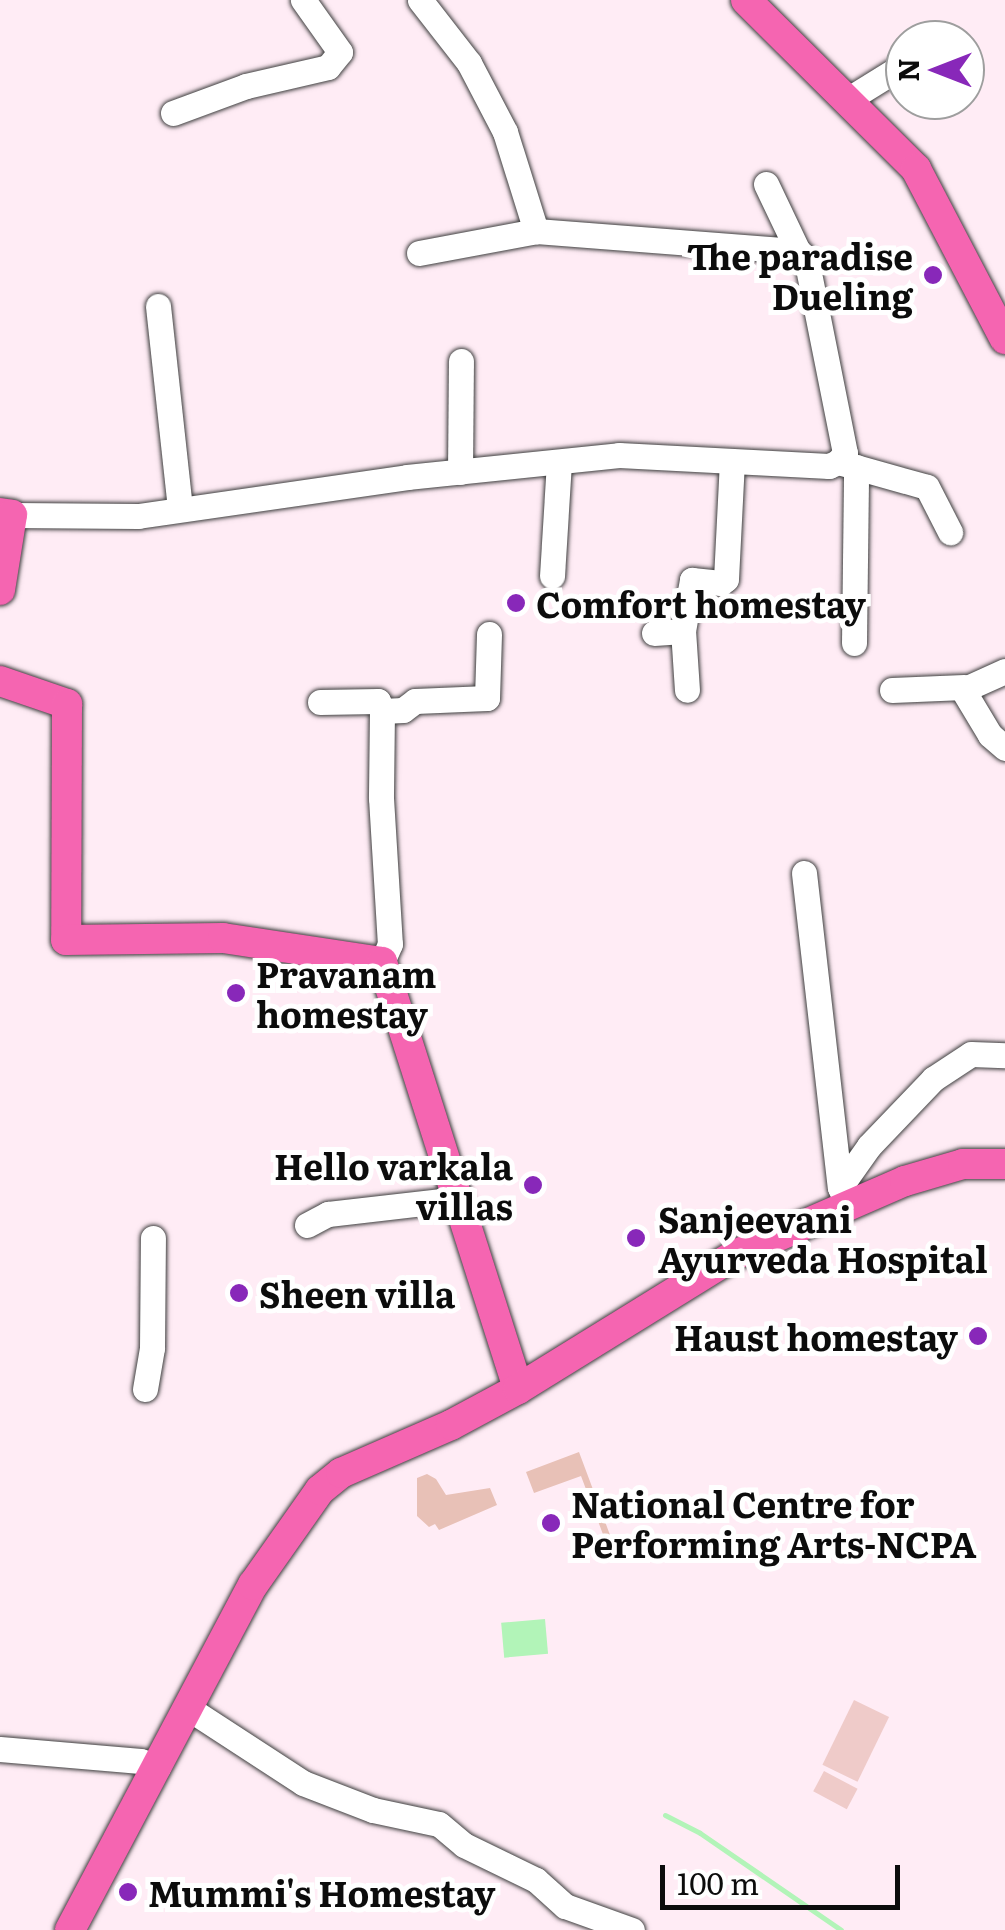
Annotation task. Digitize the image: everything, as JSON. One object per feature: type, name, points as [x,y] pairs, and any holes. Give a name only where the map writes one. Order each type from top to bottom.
[{"type":"main road","points":[[746,0],[916,170],[1005,339]]},
{"type":"main road","points":[[0,590],[6,514]]},
{"type":"main road","points":[[0,681],[67,704],[66,940],[222,938],[382,962],[518,1389]]},
{"type":"main road","points":[[70,1930],[253,1585],[320,1490],[340,1472],[451,1424],[518,1389],[737,1254],[844,1196],[963,1164],[1005,1164]]},
{"type":"street","points":[[173,113],[246,86],[328,66],[340,52],[303,0]]},
{"type":"street","points":[[420,0],[469,64],[504,132],[536,231]]},
{"type":"street","points":[[847,100],[885,76]]},
{"type":"street","points":[[766,184],[798,251],[806,258],[829,360],[847,465],[854,644]]},
{"type":"street","points":[[419,253],[536,231],[798,251]]},
{"type":"street","points":[[158,306],[180,510]]},
{"type":"street","points":[[460,472],[461,361]]},
{"type":"street","points":[[6,514],[138,516],[460,472],[619,455],[847,465],[928,487],[950,532]]},
{"type":"street","points":[[552,576],[559,462]]},
{"type":"street","points":[[687,690],[683,630],[692,580],[721,583],[726,579],[732,462]]},
{"type":"street","points":[[654,632],[683,630]]},
{"type":"street","points":[[382,711],[402,710],[415,701],[487,698],[489,634]]},
{"type":"street","points":[[892,690],[964,687],[1005,670]]},
{"type":"street","points":[[964,687],[963,694],[990,736],[1005,748]]},
{"type":"street","points":[[320,702],[378,701],[382,711],[381,798],[390,944],[382,962]]},
{"type":"street","points":[[804,872],[844,1196]]},
{"type":"street","points":[[844,1196],[869,1146],[933,1079],[971,1054],[1005,1055]]},
{"type":"street","points":[[306,1225],[328,1214],[458,1199]]},
{"type":"street","points":[[144,1390],[152,1348],[152,1238]]},
{"type":"street","points":[[188,1708],[247,1742],[302,1783],[373,1810],[439,1824],[464,1845],[536,1880],[565,1906],[632,1930]]},
{"type":"street","points":[[0,1749],[140,1761],[158,1768]]},
{"type":"shaded area","points":[[579,1452],[610,1535],[604,1537],[581,1476],[534,1493],[526,1472]]},
{"type":"shaded area","points":[[427,1474],[436,1479],[446,1495],[490,1488],[497,1505],[439,1530],[435,1524],[429,1527],[417,1516],[417,1478]]},
{"type":"shaded area","points":[[545,1619],[548,1654],[504,1658],[501,1623]]},
{"type":"shaded area","points":[[854,1700],[889,1717],[857,1782],[822,1765]]},
{"type":"shaded area","points":[[824,1771],[858,1789],[847,1809],[813,1791]]},
{"type":"waterway","points":[[665,1815],[700,1833],[841,1930]]},
{"type":"place","name":"The paradise Dueling","points":[[933,275]]},
{"type":"place","name":"Comfort homestay","points":[[516,603]]},
{"type":"place","name":"Pravanam homestay","points":[[236,993]]},
{"type":"place","name":"Hello varkala villas","points":[[533,1185]]},
{"type":"place","name":"Sanjeevani Ayurveda Hospital","points":[[636,1238]]},
{"type":"place","name":"Sheen villa","points":[[239,1293]]},
{"type":"place","name":"Haust homestay","points":[[978,1336]]},
{"type":"place","name":"National Centre for Performing Arts-NCPA","points":[[551,1523]]},
{"type":"place","name":"Mummi's Homestay","points":[[128,1892]]}]
